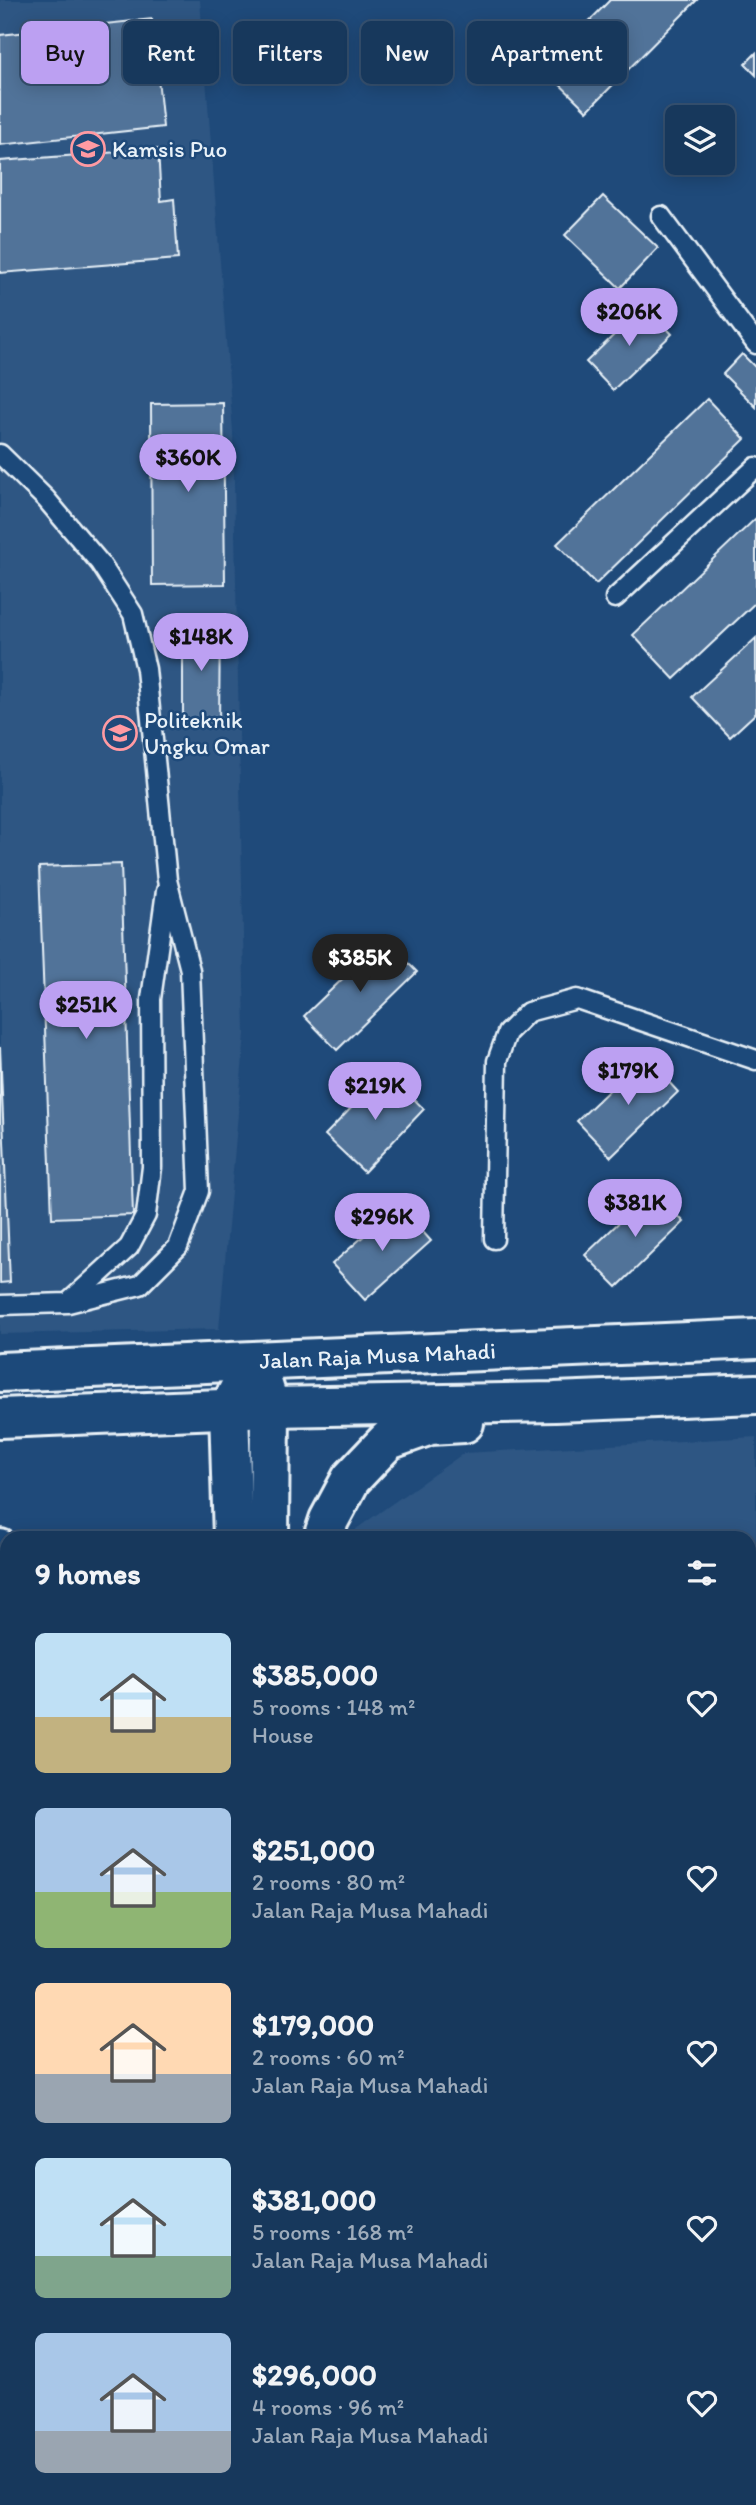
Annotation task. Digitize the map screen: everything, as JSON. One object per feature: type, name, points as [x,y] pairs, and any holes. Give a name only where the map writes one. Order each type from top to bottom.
[{"type":"main road","name":"Jalan Raja Musa Mahadi","points":[[0,1372],[756,1339]]},
{"type":"main road","points":[[254,1360],[270,1407],[269,1531]]},
{"type":"main road","points":[[233,1531],[229,1409],[254,1360]]},
{"type":"main road","name":"Jalan Raja Musa Mahadi","points":[[0,1418],[270,1407],[555,1402],[756,1394]]},
{"type":"main road","points":[[325,1531],[351,1479],[388,1440],[430,1425],[533,1418],[555,1402]]},
{"type":"lane","points":[[661,216],[756,344]]},
{"type":"lane","points":[[0,454],[46,499],[100,563],[133,614],[146,669],[167,880],[190,970],[199,1191],[178,1247],[140,1285],[68,1303],[0,1305]]},
{"type":"lane","points":[[615,598],[756,467]]},
{"type":"lane","points":[[68,1303],[129,1247],[146,1215],[152,1167],[151,999],[167,880]]},
{"type":"lane","points":[[495,1239],[497,1061],[507,1033],[528,1012],[577,999],[756,1060]]},
{"type":"shaded area","name":"Politeknik Ungku Omar","points":[[0,0],[200,0],[202,21],[123,21],[123,84],[206,84],[233,432],[245,1034],[219,1329],[0,1334]]},
{"type":"shaded area","points":[[756,1437],[756,1531],[356,1531],[464,1453]]},
{"type":"building","points":[[610,0],[697,0],[627,71],[627,21],[589,21]]},
{"type":"building","points":[[123,22],[123,84],[159,84],[163,127],[0,145],[0,35],[21,33],[21,84],[109,84],[109,24]]},
{"type":"building","points":[[756,53],[756,75],[745,64]]},
{"type":"building","points":[[559,84],[614,84],[587,111]]},
{"type":"building","points":[[158,149],[161,201],[174,199],[178,259],[0,273],[0,161]]},
{"type":"building","points":[[603,196],[658,248],[620,288],[565,235]]},
{"type":"building","points":[[645,305],[672,334],[613,390],[586,362]]},
{"type":"building","points":[[742,354],[756,368],[756,407],[723,374]]},
{"type":"building","points":[[707,399],[745,439],[596,584],[557,544]]},
{"type":"building","points":[[223,403],[225,584],[152,585],[151,404]]},
{"type":"building","points":[[756,518],[756,602],[674,679],[633,635]]},
{"type":"building","points":[[220,620],[219,726],[183,726],[183,621]]},
{"type":"building","points":[[756,638],[756,713],[730,737],[692,697]]},
{"type":"building","points":[[121,864],[133,1215],[52,1218],[39,867]]},
{"type":"building","points":[[384,939],[417,972],[337,1050],[304,1016]]},
{"type":"building","points":[[0,1047],[10,1282],[0,1283]]},
{"type":"building","points":[[645,1056],[678,1092],[611,1157],[577,1121]]},
{"type":"building","points":[[386,1072],[424,1109],[364,1172],[325,1135]]},
{"type":"building","points":[[653,1190],[684,1222],[617,1287],[585,1255]]},
{"type":"building","points":[[399,1205],[431,1241],[365,1300],[332,1264]]},
{"type":"place","name":"Kamsis Puo","points":[[88,149]]},
{"type":"place","name":"Politeknik Ungku Omar","points":[[120,733]]}]
